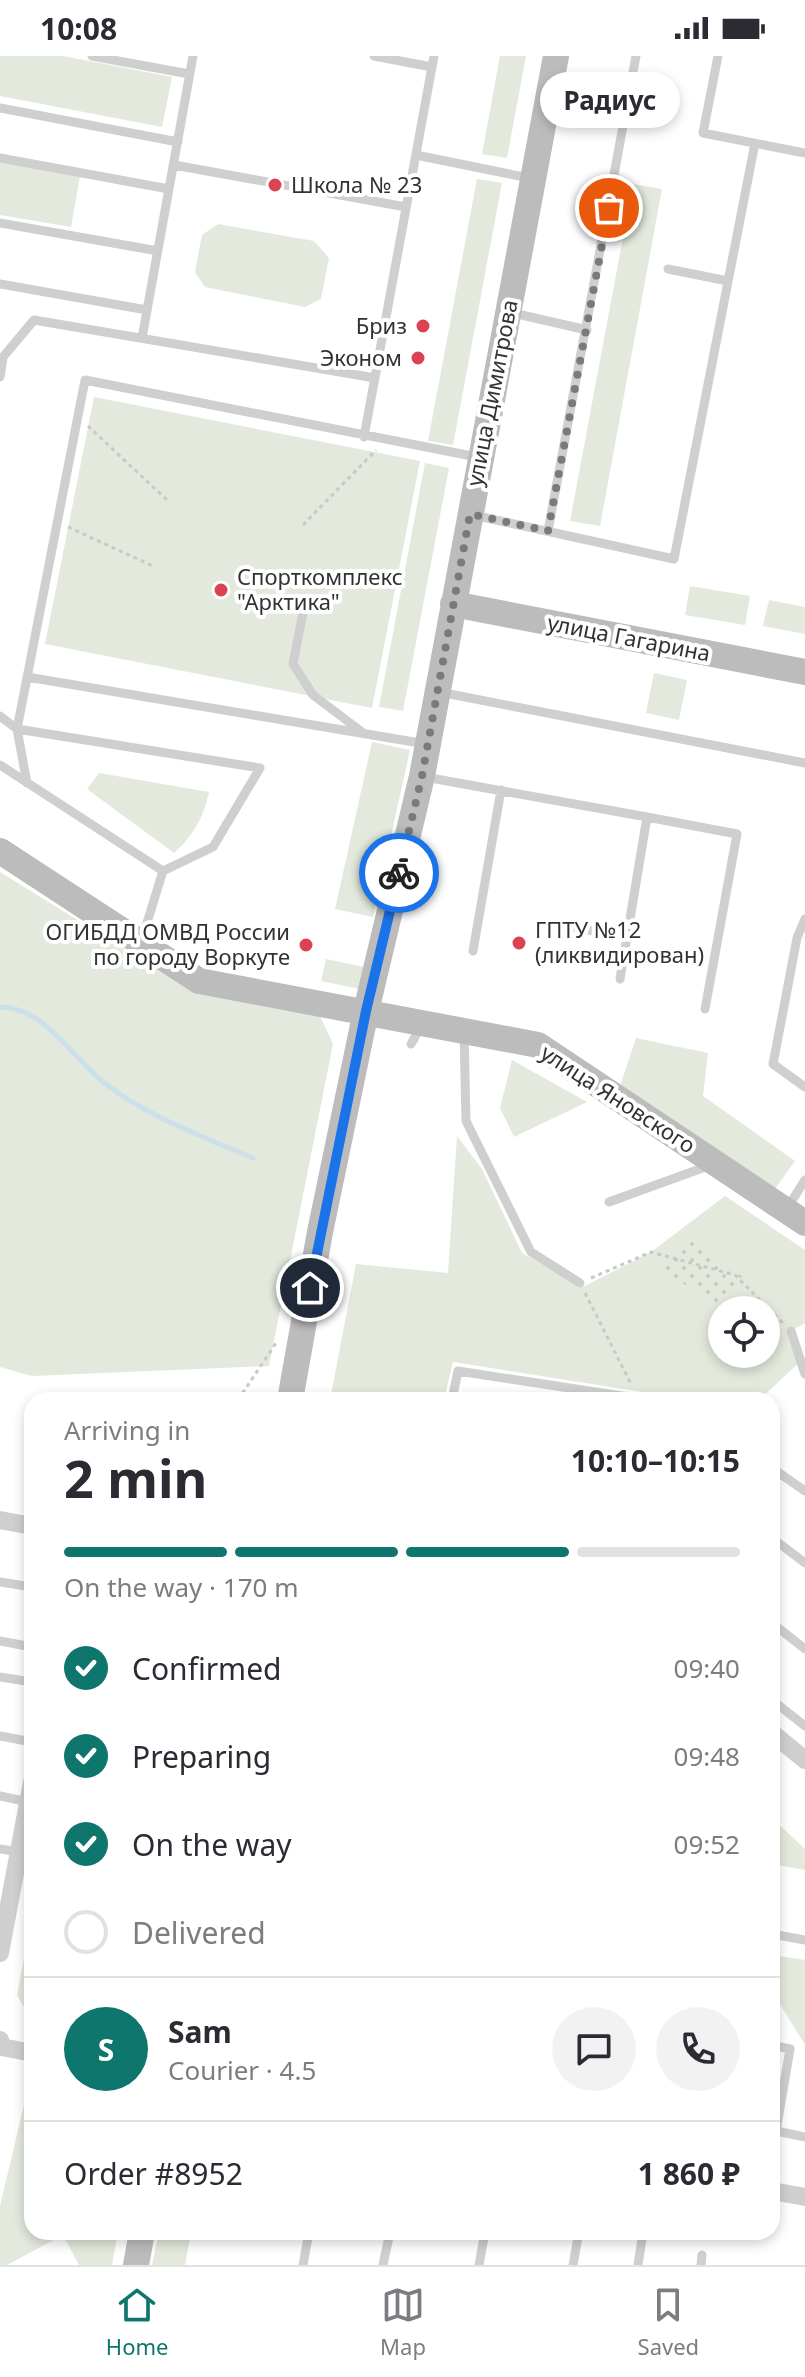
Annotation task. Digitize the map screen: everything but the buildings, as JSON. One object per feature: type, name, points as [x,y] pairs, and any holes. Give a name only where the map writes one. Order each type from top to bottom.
[{"type":"main road","name":"улица Димитрова","points":[[291,1392],[320,1232],[366,1011],[422,776],[556,56]]},
{"type":"main road","name":"улица Гагарина","points":[[453,604],[805,672]]},
{"type":"main road","name":"улица Яновского","points":[[0,851],[199,981],[538,1045],[795,1217]]},
{"type":"main road","points":[[136,2265],[141,2240]]},
{"type":"street","points":[[0,1520],[24,1524]]},
{"type":"street","points":[[780,1740],[805,1760]]},
{"type":"street","points":[[0,1953],[5,1898],[24,1824]]},
{"type":"street","points":[[1,2045],[24,2051]]},
{"type":"street","points":[[780,2192],[805,2197]]},
{"type":"lane","points":[[92,56],[189,74]]},
{"type":"lane","points":[[142,338],[193,56]]},
{"type":"lane","points":[[374,56],[432,67]]},
{"type":"lane","points":[[364,437],[434,56]]},
{"type":"lane","points":[[548,531],[636,56]]},
{"type":"lane","points":[[718,56],[703,133],[805,153]]},
{"type":"lane","points":[[0,108],[178,142]]},
{"type":"lane","points":[[470,514],[674,559],[755,143]]},
{"type":"lane","points":[[416,155],[533,179]]},
{"type":"lane","points":[[0,158],[169,189]]},
{"type":"lane","points":[[174,165],[406,207]]},
{"type":"lane","points":[[0,223],[158,251]]},
{"type":"lane","points":[[668,269],[728,281]]},
{"type":"lane","points":[[0,284],[147,310]]},
{"type":"lane","points":[[508,312],[587,330]]},
{"type":"lane","points":[[0,377],[2,357],[34,320],[375,378]]},
{"type":"lane","points":[[27,783],[17,729],[85,380],[480,458]]},
{"type":"lane","points":[[304,607],[293,664],[313,695],[365,734]]},
{"type":"lane","points":[[27,677],[427,744]]},
{"type":"lane","points":[[437,692],[805,763]]},
{"type":"lane","points":[[0,716],[17,729],[260,768],[213,847],[163,871],[141,942]]},
{"type":"lane","points":[[0,765],[163,871]]},
{"type":"lane","points":[[422,776],[737,834],[705,1009]]},
{"type":"lane","points":[[473,951],[501,790]]},
{"type":"lane","points":[[620,979],[647,817]]},
{"type":"lane","points":[[805,919],[797,938],[773,1064],[805,1087]]},
{"type":"lane","points":[[555,924],[627,937]]},
{"type":"lane","points":[[411,1044],[423,1021]]},
{"type":"lane","points":[[464,1029],[466,1121],[531,1252],[580,1283]]},
{"type":"lane","points":[[609,1202],[715,1163]]},
{"type":"lane","points":[[795,1217],[805,1180]]},
{"type":"lane","points":[[791,1331],[805,1374]]},
{"type":"lane","points":[[454,1392],[458,1371],[608,1392]]},
{"type":"lane","points":[[780,1474],[805,1491]]},
{"type":"lane","points":[[780,1544],[805,1563]]},
{"type":"lane","points":[[0,1582],[24,1586]]},
{"type":"lane","points":[[780,1629],[805,1649]]},
{"type":"lane","points":[[0,1641],[24,1646]]},
{"type":"lane","points":[[0,1677],[24,1681]]},
{"type":"lane","points":[[780,1706],[805,1726]]},
{"type":"lane","points":[[0,1736],[24,1740]]},
{"type":"lane","points":[[0,1796],[24,1801]]},
{"type":"lane","points":[[0,1849],[19,1852]]},
{"type":"lane","points":[[780,1935],[805,1940]]},
{"type":"lane","points":[[780,2047],[790,2049],[780,2100]]},
{"type":"lane","points":[[780,2132],[805,2137]]},
{"type":"lane","points":[[303,2265],[308,2240]]},
{"type":"lane","points":[[383,2265],[388,2240]]},
{"type":"lane","points":[[479,2265],[484,2240]]},
{"type":"lane","points":[[573,2265],[578,2240]]},
{"type":"lane","points":[[638,2265],[642,2240]]},
{"type":"path","points":[[78,417],[167,500]]},
{"type":"path","points":[[303,525],[385,439]]},
{"type":"path","points":[[57,522],[155,567]]},
{"type":"path","points":[[635,1392],[580,1283],[651,1252],[735,1275],[791,1331]]},
{"type":"path","points":[[243,1392],[285,1329]]},
{"type":"shaded area","points":[[0,56],[63,56],[172,77],[162,127],[0,96]]},
{"type":"shaded area","points":[[500,56],[526,56],[507,158],[482,154]]},
{"type":"shaded area","points":[[0,162],[80,176],[71,227],[0,215]]},
{"type":"shaded area","points":[[477,179],[502,183],[453,445],[428,441]]},
{"type":"shaded area","points":[[633,184],[662,189],[600,526],[570,521]]},
{"type":"shaded area","points":[[218,224],[314,241],[329,258],[321,299],[305,307],[205,287],[195,272],[202,235]]},
{"type":"shaded area","points":[[94,397],[420,461],[372,708],[45,644]]},
{"type":"shaded area","points":[[425,463],[449,468],[403,711],[379,707]]},
{"type":"shaded area","points":[[690,586],[750,596],[745,625],[685,615]]},
{"type":"shaded area","points":[[769,600],[805,607],[805,634],[763,626]]},
{"type":"shaded area","points":[[654,673],[687,680],[679,720],[646,713]]},
{"type":"shaded area","points":[[372,742],[410,750],[373,917],[335,909]]},
{"type":"shaded area","points":[[99,773],[209,792],[197,826],[174,853],[87,789]]},
{"type":"shaded area","points":[[0,872],[197,994],[320,1016],[333,1044],[269,1366],[32,1376],[0,1367]]},
{"type":"shaded area","points":[[326,959],[364,967],[360,989],[321,981]]},
{"type":"shaded area","points":[[636,1038],[708,1053],[703,1096],[795,1161],[772,1193],[619,1089]]},
{"type":"shaded area","points":[[512,1060],[587,1102],[514,1137],[500,1108]]},
{"type":"shaded area","points":[[457,1136],[482,1169],[522,1253],[583,1287],[651,1252],[725,1196],[805,1250],[805,1323],[791,1331],[800,1362],[768,1392],[642,1392],[453,1362],[446,1392],[332,1392],[356,1264],[448,1273]]},
{"type":"shaded area","points":[[686,1238],[743,1277],[730,1296],[708,1296],[708,1300],[662,1269]]},
{"type":"shaded area","points":[[780,1826],[805,1849],[805,1870],[780,1865]]},
{"type":"shaded area","points":[[780,1956],[805,1960],[805,2045],[780,2004]]},
{"type":"shaded area","points":[[24,1959],[24,2008],[17,1995]]},
{"type":"shaded area","points":[[24,2105],[24,2240],[54,2240],[7,2265],[0,2265],[0,2206]]},
{"type":"shaded area","points":[[66,2240],[117,2240],[112,2265],[79,2265]]},
{"type":"shaded area","points":[[157,2240],[190,2240],[185,2265],[152,2265]]},
{"type":"waterway","points":[[0,1007],[15,1009],[43,1023],[101,1080],[135,1103],[174,1124],[253,1158]]},
{"type":"way so far","points":[[399,873],[422,776],[470,514],[548,531],[609,208]]},
{"type":"place","name":"Школа № 23","points":[[275,185]]},
{"type":"place","name":"Радиус","points":[[609,208]]},
{"type":"place","name":"Бриз","points":[[423,326]]},
{"type":"place","name":"Эконом","points":[[418,358]]},
{"type":"place","name":"Спорткомплекс \"Арктика\"","points":[[221,590]]},
{"type":"place","name":"ГПТУ №12 (ликвидирован)","points":[[519,943]]},
{"type":"place","name":"ОГИБДД ОМВД России по городу Воркуте","points":[[306,945]]},
{"type":"route","points":[[310,1288],[366,1011],[399,873]]}]
